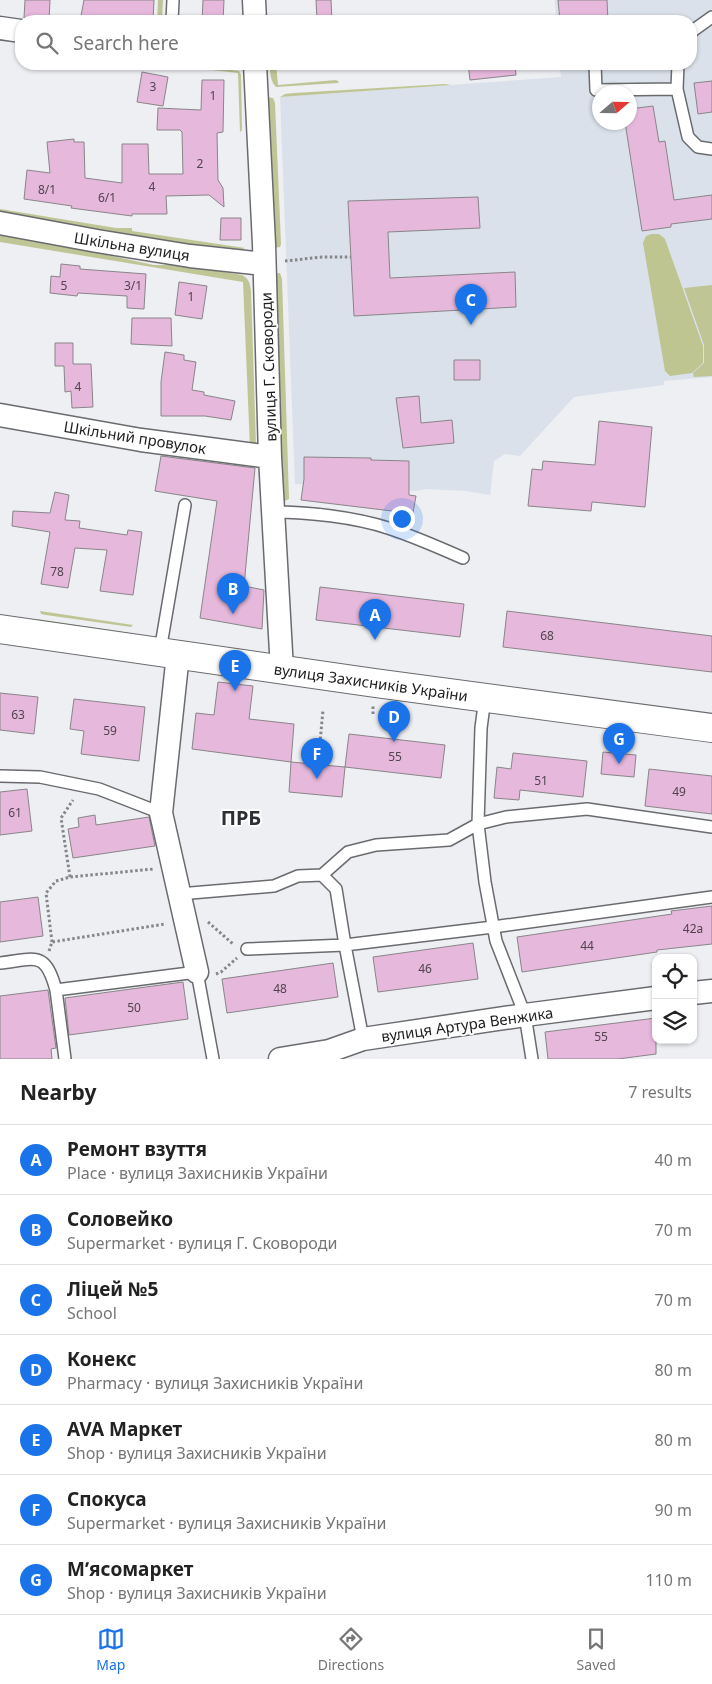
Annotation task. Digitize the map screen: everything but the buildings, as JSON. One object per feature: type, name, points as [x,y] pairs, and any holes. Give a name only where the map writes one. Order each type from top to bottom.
[{"type":"street","points":[[254,0],[254,15]]},
{"type":"street","points":[[0,28],[15,30]]},
{"type":"street","name":"вулиця Г. Сковороди","points":[[256,70],[270,457],[282,670]]},
{"type":"street","name":"Шкільна вулиця","points":[[0,224],[153,250],[264,264]]},
{"type":"street","name":"Шкільний провулок","points":[[0,414],[140,440],[270,457]]},
{"type":"street","name":"вулиця Захисників України","points":[[0,629],[282,670],[712,728]]},
{"type":"street","points":[[169,653],[161,814],[173,867],[183,894],[186,921],[198,976]]},
{"type":"street","points":[[697,993],[712,991]]},
{"type":"street","name":"вулиця Артура Венжика","points":[[280,1059],[330,1055],[363,1039],[652,999]]},
{"type":"lane","points":[[172,15],[173,0]]},
{"type":"lane","points":[[697,28],[712,17]]},
{"type":"lane","points":[[595,70],[596,90],[677,89]]},
{"type":"lane","points":[[678,70],[677,89],[688,137],[698,146],[712,149]]},
{"type":"lane","points":[[169,653],[185,505]]},
{"type":"lane","points":[[274,512],[292,512],[342,518],[386,528],[463,558]]},
{"type":"lane","points":[[485,698],[481,728],[478,824],[485,882],[496,941],[525,1015],[532,1059]]},
{"type":"lane","points":[[0,776],[40,777],[99,789],[161,814]]},
{"type":"lane","points":[[183,894],[274,886],[298,876],[322,875],[348,852],[376,845],[449,840],[478,824],[506,817],[587,809],[712,827]]},
{"type":"lane","points":[[322,875],[336,889],[344,945],[363,1039]]},
{"type":"lane","points":[[247,949],[344,945],[494,927],[712,897]]},
{"type":"lane","points":[[0,963],[34,959],[44,962],[51,973],[56,990],[65,1059]]},
{"type":"lane","points":[[56,990],[198,976],[213,1059]]},
{"type":"path","points":[[264,264],[322,257],[351,257]]},
{"type":"path","points":[[318,764],[323,710]]},
{"type":"path","points":[[70,878],[61,818],[74,798],[88,787]]},
{"type":"path","points":[[44,962],[52,942],[46,892],[56,881],[173,867]]},
{"type":"path","points":[[183,894],[211,926],[233,944],[247,949],[221,972],[198,976]]},
{"type":"path","points":[[52,942],[186,921]]},
{"type":"shaded area","points":[[555,0],[712,0],[712,377],[664,381],[664,385],[574,397],[520,456],[505,454],[494,461],[490,495],[466,491],[426,489],[416,491],[295,484],[280,97],[561,77],[560,70],[697,70],[697,15],[556,15]]},
{"type":"green space","points":[[158,0],[163,0],[162,15],[157,15]]},
{"type":"green space","points":[[212,70],[239,71],[241,75],[242,130],[240,132],[238,73]]},
{"type":"green space","points":[[270,70],[277,70],[278,85],[336,80],[339,82],[276,87]]},
{"type":"green space","points":[[451,85],[280,97],[285,94],[294,93]]},
{"type":"green space","points":[[267,97],[273,98],[275,103],[281,244],[280,247],[274,248]]},
{"type":"green space","points":[[0,209],[116,228],[132,228],[132,231],[245,248],[237,252],[0,217]]},
{"type":"green space","points":[[0,232],[154,265],[182,265],[242,275],[249,282],[251,291],[256,445],[250,448],[243,282],[0,242]]},
{"type":"green space","points":[[659,234],[665,239],[703,346],[703,363],[692,373],[670,376],[665,371],[643,243],[646,236]]},
{"type":"green space","points":[[275,273],[280,273],[282,279],[289,499],[285,501],[273,276]]},
{"type":"green space","points":[[712,285],[712,376],[694,377],[693,373],[704,363],[704,345],[684,288]]},
{"type":"green space","points":[[40,611],[133,625],[131,627],[46,615],[41,614]]},
{"type":"green space","points":[[37,619],[130,633],[38,621]]},
{"type":"place","name":"Ліцей №5","points":[[471,325]]},
{"type":"place","name":"Соловейко","points":[[233,614]]},
{"type":"place","name":"Ремонт взуття","points":[[375,640]]},
{"type":"place","name":"AVA Маркет","points":[[235,691]]},
{"type":"place","name":"Конекс","points":[[394,742]]},
{"type":"place","name":"Мʼясомаркет","points":[[619,764]]},
{"type":"place","name":"Спокуса","points":[[317,779]]},
{"type":"district","name":"ПРБ","points":[[241,817]]}]
